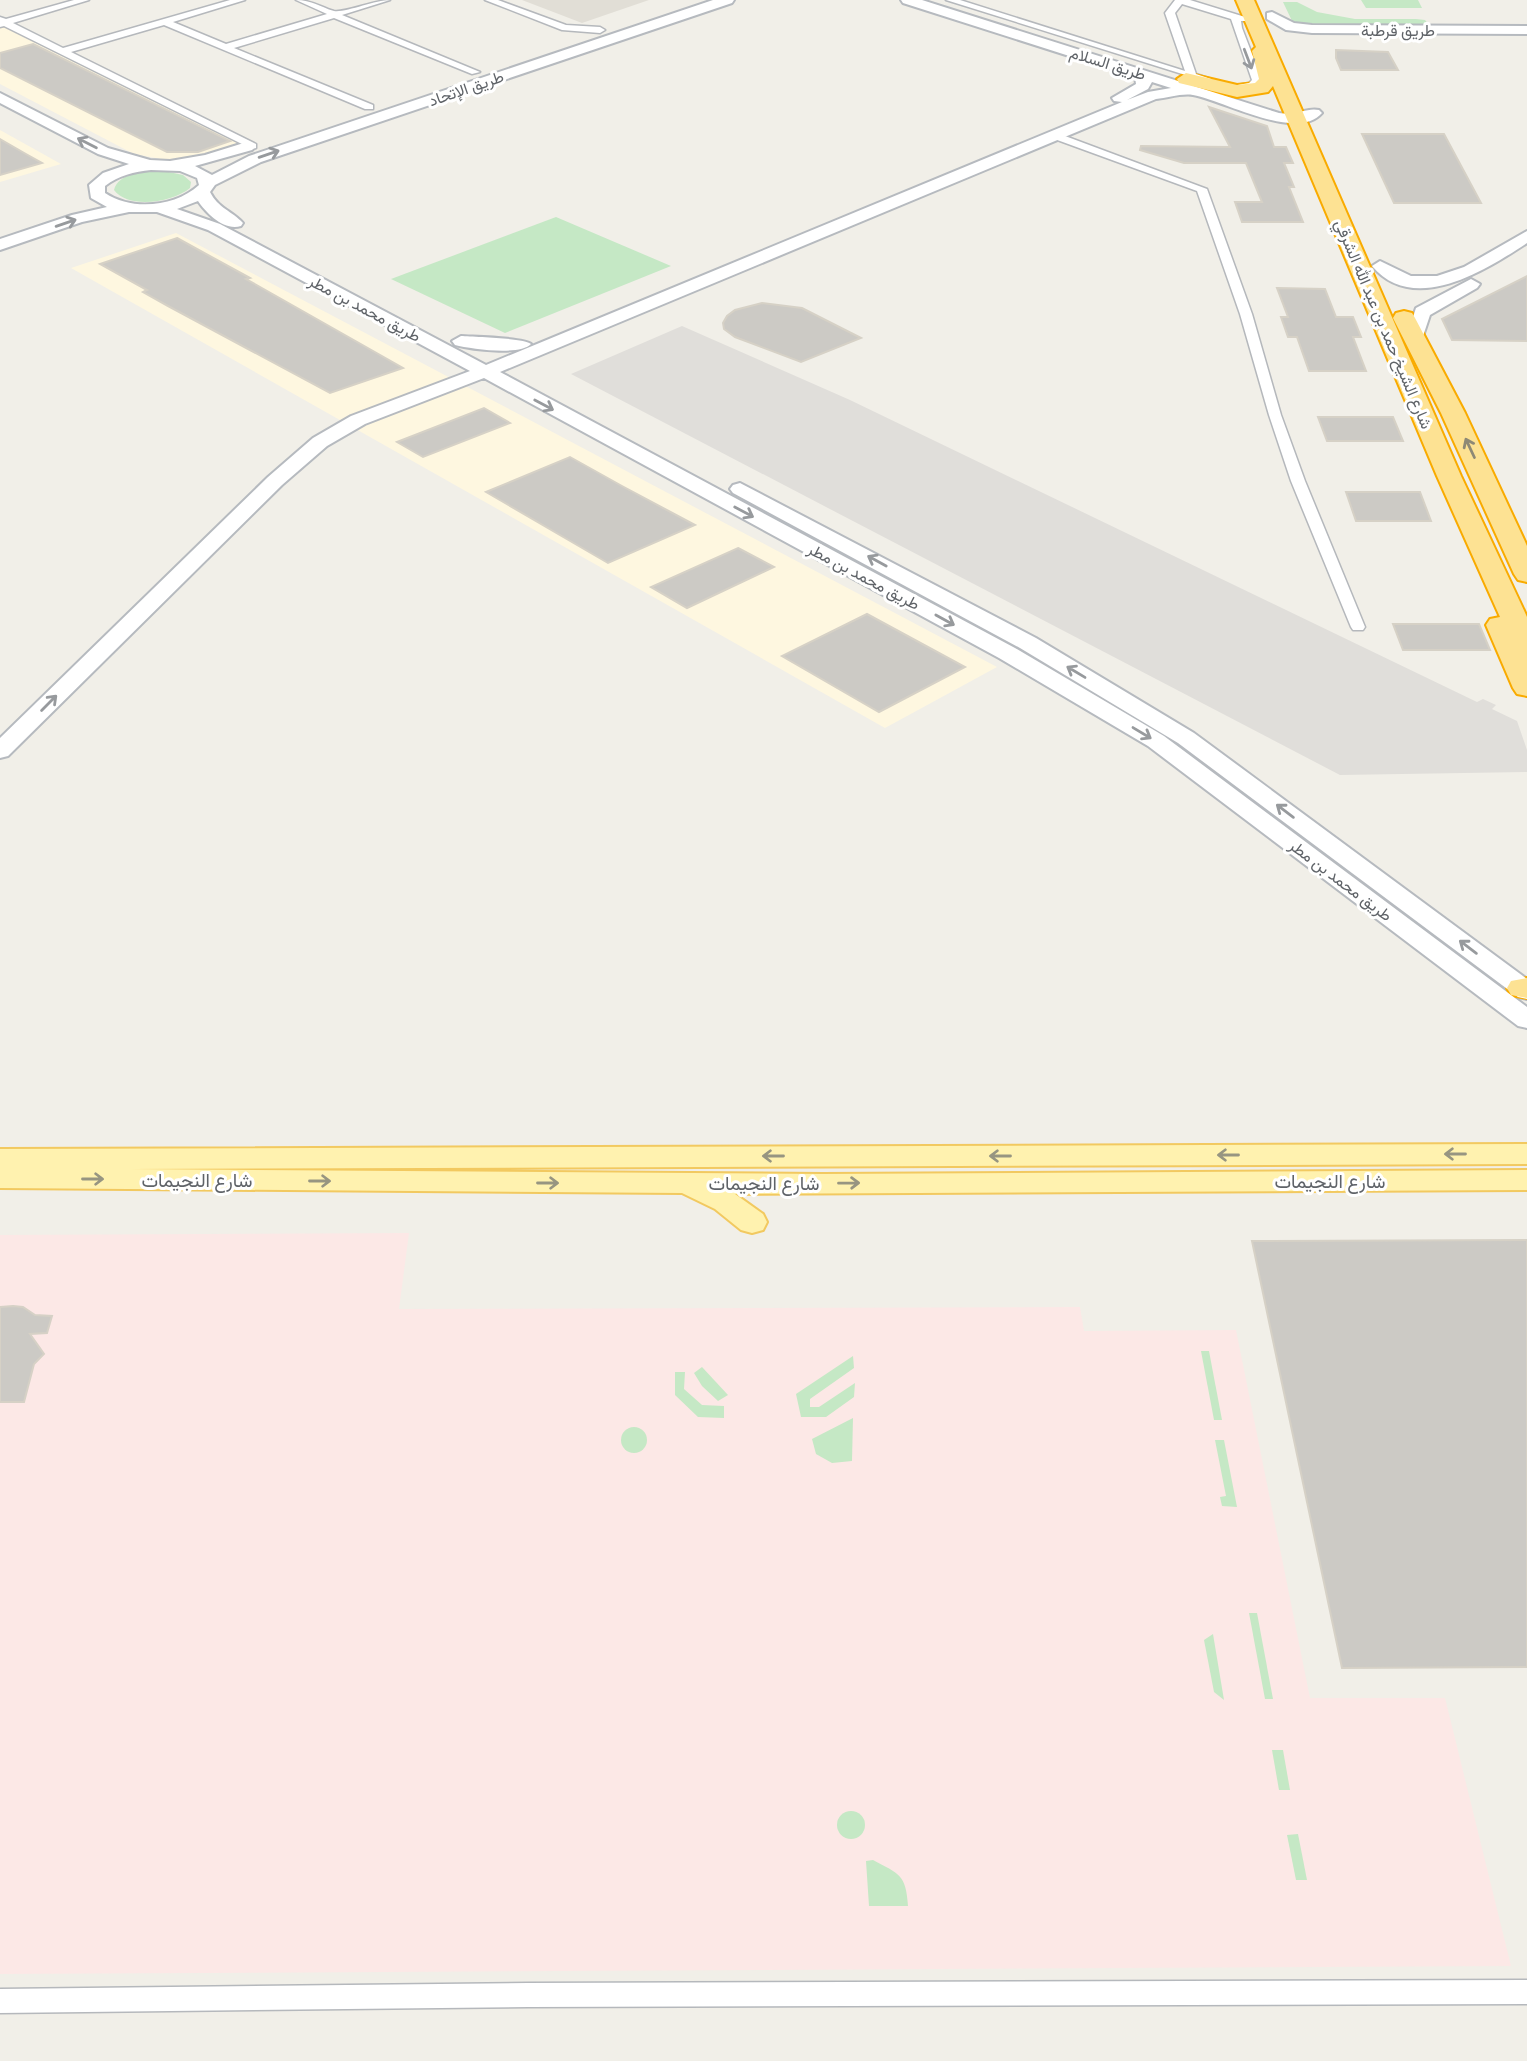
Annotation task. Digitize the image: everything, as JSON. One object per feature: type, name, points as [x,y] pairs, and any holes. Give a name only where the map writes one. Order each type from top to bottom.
[{"type":"highway","points":[[1190,79],[1237,91],[1261,88],[1268,80],[1261,53],[1266,22],[1233,9]]},
{"type":"highway","name":"شارع الشيخ حمد بن عبد الله الشرقي","points":[[1266,22],[1306,117],[1344,184],[1414,341],[1453,412],[1527,574]]},
{"type":"highway","name":"شارع الشيخ حمد بن عبد الله الشرقي","points":[[1266,22],[1449,476],[1527,646]]},
{"type":"highway","points":[[1449,476],[1445,487],[1527,688]]},
{"type":"highway","points":[[1499,510],[1527,554]]},
{"type":"main road","name":"شارع النجيمات","points":[[0,1159],[1526,1160]]},
{"type":"main road","name":"شارع النجيمات","points":[[0,1178],[674,1184],[1526,1160]]},
{"type":"main road","points":[[674,1184],[710,1194],[726,1202],[752,1222]]},
{"type":"street","points":[[2,22],[84,0]]},
{"type":"street","points":[[62,51],[240,0]]},
{"type":"street","points":[[301,0],[475,72]]},
{"type":"street","points":[[226,47],[385,0]]},
{"type":"street","points":[[490,0],[567,34]]},
{"type":"street","name":"طريق اﻹتحاد","points":[[172,165],[214,158],[252,146],[475,72],[567,34],[600,30],[691,0]]},
{"type":"street","name":"طريق اﻹتحاد","points":[[205,188],[255,159],[727,0]]},
{"type":"street","name":"طريق السلام","points":[[908,0],[1139,72],[1190,79]]},
{"type":"street","name":"طريق السلام","points":[[939,0],[1190,79],[1271,115],[1306,117]]},
{"type":"street","points":[[951,0],[1038,29]]},
{"type":"street","points":[[0,751],[275,481],[320,442],[441,366],[489,368],[528,348],[1096,112],[1190,79],[1232,88],[1255,84],[1257,80],[1237,28],[1233,9],[1178,2],[1170,13],[1190,79]]},
{"type":"street","points":[[2,22],[252,146]]},
{"type":"street","points":[[165,22],[369,107]]},
{"type":"street","name":"طريق قرطبة","points":[[1266,22],[1302,29],[1527,37]]},
{"type":"street","name":"طريق قرطبة","points":[[1290,40],[1306,36],[1527,30]]},
{"type":"street","points":[[945,175],[1053,135],[1143,86],[1145,80],[1139,72]]},
{"type":"street","points":[[0,97],[103,151],[151,165]]},
{"type":"street","points":[[0,114],[93,163],[98,169],[97,186],[102,200],[131,208]]},
{"type":"street","points":[[1053,135],[1202,189],[1246,314],[1298,481],[1358,627]]},
{"type":"street","points":[[0,229],[58,210],[125,169],[172,165]]},
{"type":"street","name":"طريق محمد بن مطر","points":[[172,165],[199,171],[209,206],[227,219],[415,314],[441,366]]},
{"type":"street","points":[[0,245],[78,218],[188,200],[205,188]]},
{"type":"street","name":"طريق محمد بن مطر","points":[[157,207],[214,227],[441,366],[489,368],[534,381],[1028,643],[1186,738],[1526,989]]},
{"type":"street","points":[[1414,341],[1422,312],[1527,236]]},
{"type":"street","points":[[1380,266],[1403,279],[1424,284],[1473,275],[1527,254]]},
{"type":"street","points":[[0,726],[274,461],[304,437],[338,417],[441,366],[495,345],[528,348]]},
{"type":"street","points":[[528,348],[534,381]]},
{"type":"street","name":"طريق محمد بن مطر","points":[[489,368],[1007,653],[1156,741],[1527,1020]]},
{"type":"street","points":[[0,2001],[541,1995],[1527,1992]]},
{"type":"shaded area","points":[[522,0],[649,0],[582,23]]},
{"type":"shaded area","points":[[0,24],[244,145],[207,156],[172,161],[134,154],[0,84]]},
{"type":"shaded area","points":[[0,130],[61,164],[0,182]]},
{"type":"shaded area","points":[[176,233],[997,667],[885,728],[71,268]]},
{"type":"shaded area","points":[[682,326],[850,400],[1477,702],[1483,699],[1496,705],[1492,709],[1517,721],[1527,750],[1527,772],[1340,775],[571,374]]},
{"type":"shaded area","points":[[409,1233],[399,1309],[1080,1307],[1084,1331],[1236,1330],[1310,1698],[1445,1698],[1511,1966],[0,1974],[0,1235]]},
{"type":"green space","points":[[1361,0],[1418,0],[1422,8],[1366,8]]},
{"type":"green space","points":[[1283,2],[1297,2],[1317,12],[1355,19],[1416,19],[1425,20],[1429,25],[1318,27],[1293,23]]},
{"type":"green space","points":[[164,171],[183,175],[191,182],[190,188],[173,197],[151,202],[130,200],[114,190],[121,179],[127,176]]},
{"type":"green space","points":[[556,217],[671,266],[505,333],[391,279]]},
{"type":"green space","points":[[1201,1351],[1209,1351],[1222,1420],[1214,1420]]},
{"type":"green space","points":[[853,1356],[854,1368],[810,1399],[810,1407],[819,1407],[855,1383],[854,1397],[826,1417],[801,1417],[796,1394]]},
{"type":"green space","points":[[702,1367],[728,1395],[718,1401],[702,1386],[694,1373]]},
{"type":"green space","points":[[675,1372],[685,1372],[684,1389],[702,1405],[724,1406],[724,1418],[698,1417],[675,1395]]},
{"type":"green space","points":[[853,1418],[852,1461],[832,1463],[816,1454],[812,1439]]},
{"type":"green space","points":[[634,1427],[643,1431],[647,1440],[643,1449],[634,1453],[625,1449],[621,1440],[625,1431]]},
{"type":"green space","points":[[1215,1440],[1224,1440],[1237,1507],[1222,1506],[1220,1497],[1226,1496]]},
{"type":"green space","points":[[1249,1613],[1257,1613],[1273,1699],[1265,1699]]},
{"type":"green space","points":[[1213,1634],[1224,1700],[1214,1692],[1204,1640]]},
{"type":"green space","points":[[1272,1750],[1283,1750],[1290,1790],[1279,1790]]},
{"type":"green space","points":[[851,1811],[861,1815],[865,1825],[861,1835],[851,1839],[841,1835],[837,1825],[841,1815]]},
{"type":"green space","points":[[1298,1834],[1307,1880],[1296,1880],[1287,1835]]},
{"type":"green space","points":[[873,1860],[900,1876],[908,1906],[869,1906],[866,1861]]},
{"type":"building","points":[[33,44],[230,141],[198,152],[167,152],[0,68],[0,53]]},
{"type":"building","points":[[1336,50],[1388,52],[1398,70],[1341,70]]},
{"type":"building","points":[[1209,107],[1267,126],[1274,147],[1286,147],[1293,163],[1284,163],[1294,187],[1289,187],[1303,222],[1242,222],[1235,202],[1262,202],[1246,163],[1184,163],[1140,150],[1141,146],[1230,147]]},
{"type":"building","points":[[1362,134],[1444,134],[1481,203],[1394,203]]},
{"type":"building","points":[[0,139],[26,154],[42,163],[0,175]]},
{"type":"building","points":[[177,238],[403,368],[330,393],[143,292],[147,290],[100,264]]},
{"type":"building","points":[[1527,276],[1527,341],[1452,340],[1442,319]]},
{"type":"building","points":[[1277,288],[1325,289],[1336,317],[1353,317],[1361,337],[1353,337],[1366,371],[1309,371],[1297,337],[1288,337],[1281,317],[1288,317]]},
{"type":"building","points":[[762,303],[802,308],[861,338],[801,362],[735,337],[724,329],[723,323],[727,316],[735,310]]},
{"type":"building","points":[[484,408],[510,423],[423,457],[397,442]]},
{"type":"building","points":[[1318,417],[1393,417],[1403,441],[1327,441]]},
{"type":"building","points":[[570,457],[695,525],[608,563],[486,492]]},
{"type":"building","points":[[1346,492],[1420,492],[1431,521],[1356,521]]},
{"type":"building","points":[[738,548],[774,567],[687,608],[651,587]]},
{"type":"building","points":[[867,614],[965,667],[879,712],[782,656]]},
{"type":"building","points":[[1393,624],[1479,624],[1490,650],[1403,650]]},
{"type":"building","points":[[1527,1240],[1527,1667],[1342,1668],[1252,1241]]},
{"type":"building","points":[[0,1307],[23,1307],[35,1315],[52,1316],[47,1333],[30,1334],[44,1354],[34,1364],[24,1402],[0,1402]]}]
